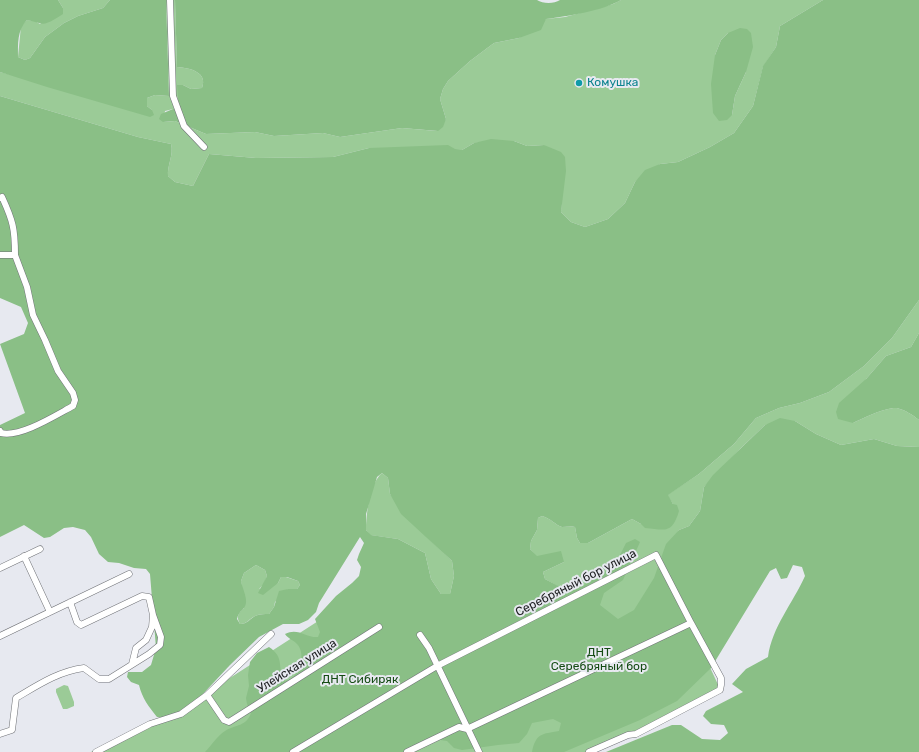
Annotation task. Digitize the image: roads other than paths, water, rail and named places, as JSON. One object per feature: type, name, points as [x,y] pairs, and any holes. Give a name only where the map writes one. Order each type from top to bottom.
[{"type":"street","points":[[170,0],[173,96],[184,126],[204,147]]},
{"type":"street","points":[[0,198],[2,197],[13,222],[16,234],[15,256],[26,287],[33,315],[58,370],[74,393],[75,400],[73,406],[24,431],[5,434],[1,433],[0,431]]},
{"type":"street","points":[[0,255],[15,256]]},
{"type":"street","points":[[0,568],[40,549]]},
{"type":"street","name":"Серебряный бор улица","points":[[437,666],[656,555],[721,678],[722,685],[720,690],[636,734],[628,735],[589,752]]},
{"type":"street","points":[[24,556],[50,612]]},
{"type":"street","points":[[0,636],[129,574]]},
{"type":"street","points":[[0,734],[12,730],[16,698],[51,678],[70,670],[84,668],[99,678],[109,678],[149,654],[160,644],[161,638],[153,616],[149,597],[142,596],[81,625],[76,622],[70,602]]},
{"type":"street","points":[[132,664],[136,648],[146,640],[152,627],[153,616]]},
{"type":"street","points":[[407,752],[459,727],[468,729],[691,623]]},
{"type":"street","name":"Улейская улица","points":[[207,695],[226,722],[229,722],[379,627]]},
{"type":"street","points":[[96,752],[150,724],[181,714],[207,695],[271,634]]},
{"type":"street","points":[[420,635],[429,648],[480,752]]},
{"type":"street","points":[[293,752],[437,666]]},
{"type":"place","name":"Комушка","points":[[579,83]]},
{"type":"park label","name":"ДНТ Серебряный бор","points":[[599,660]]},
{"type":"park label","name":"ДНТ Сибиряк","points":[[360,680]]}]
